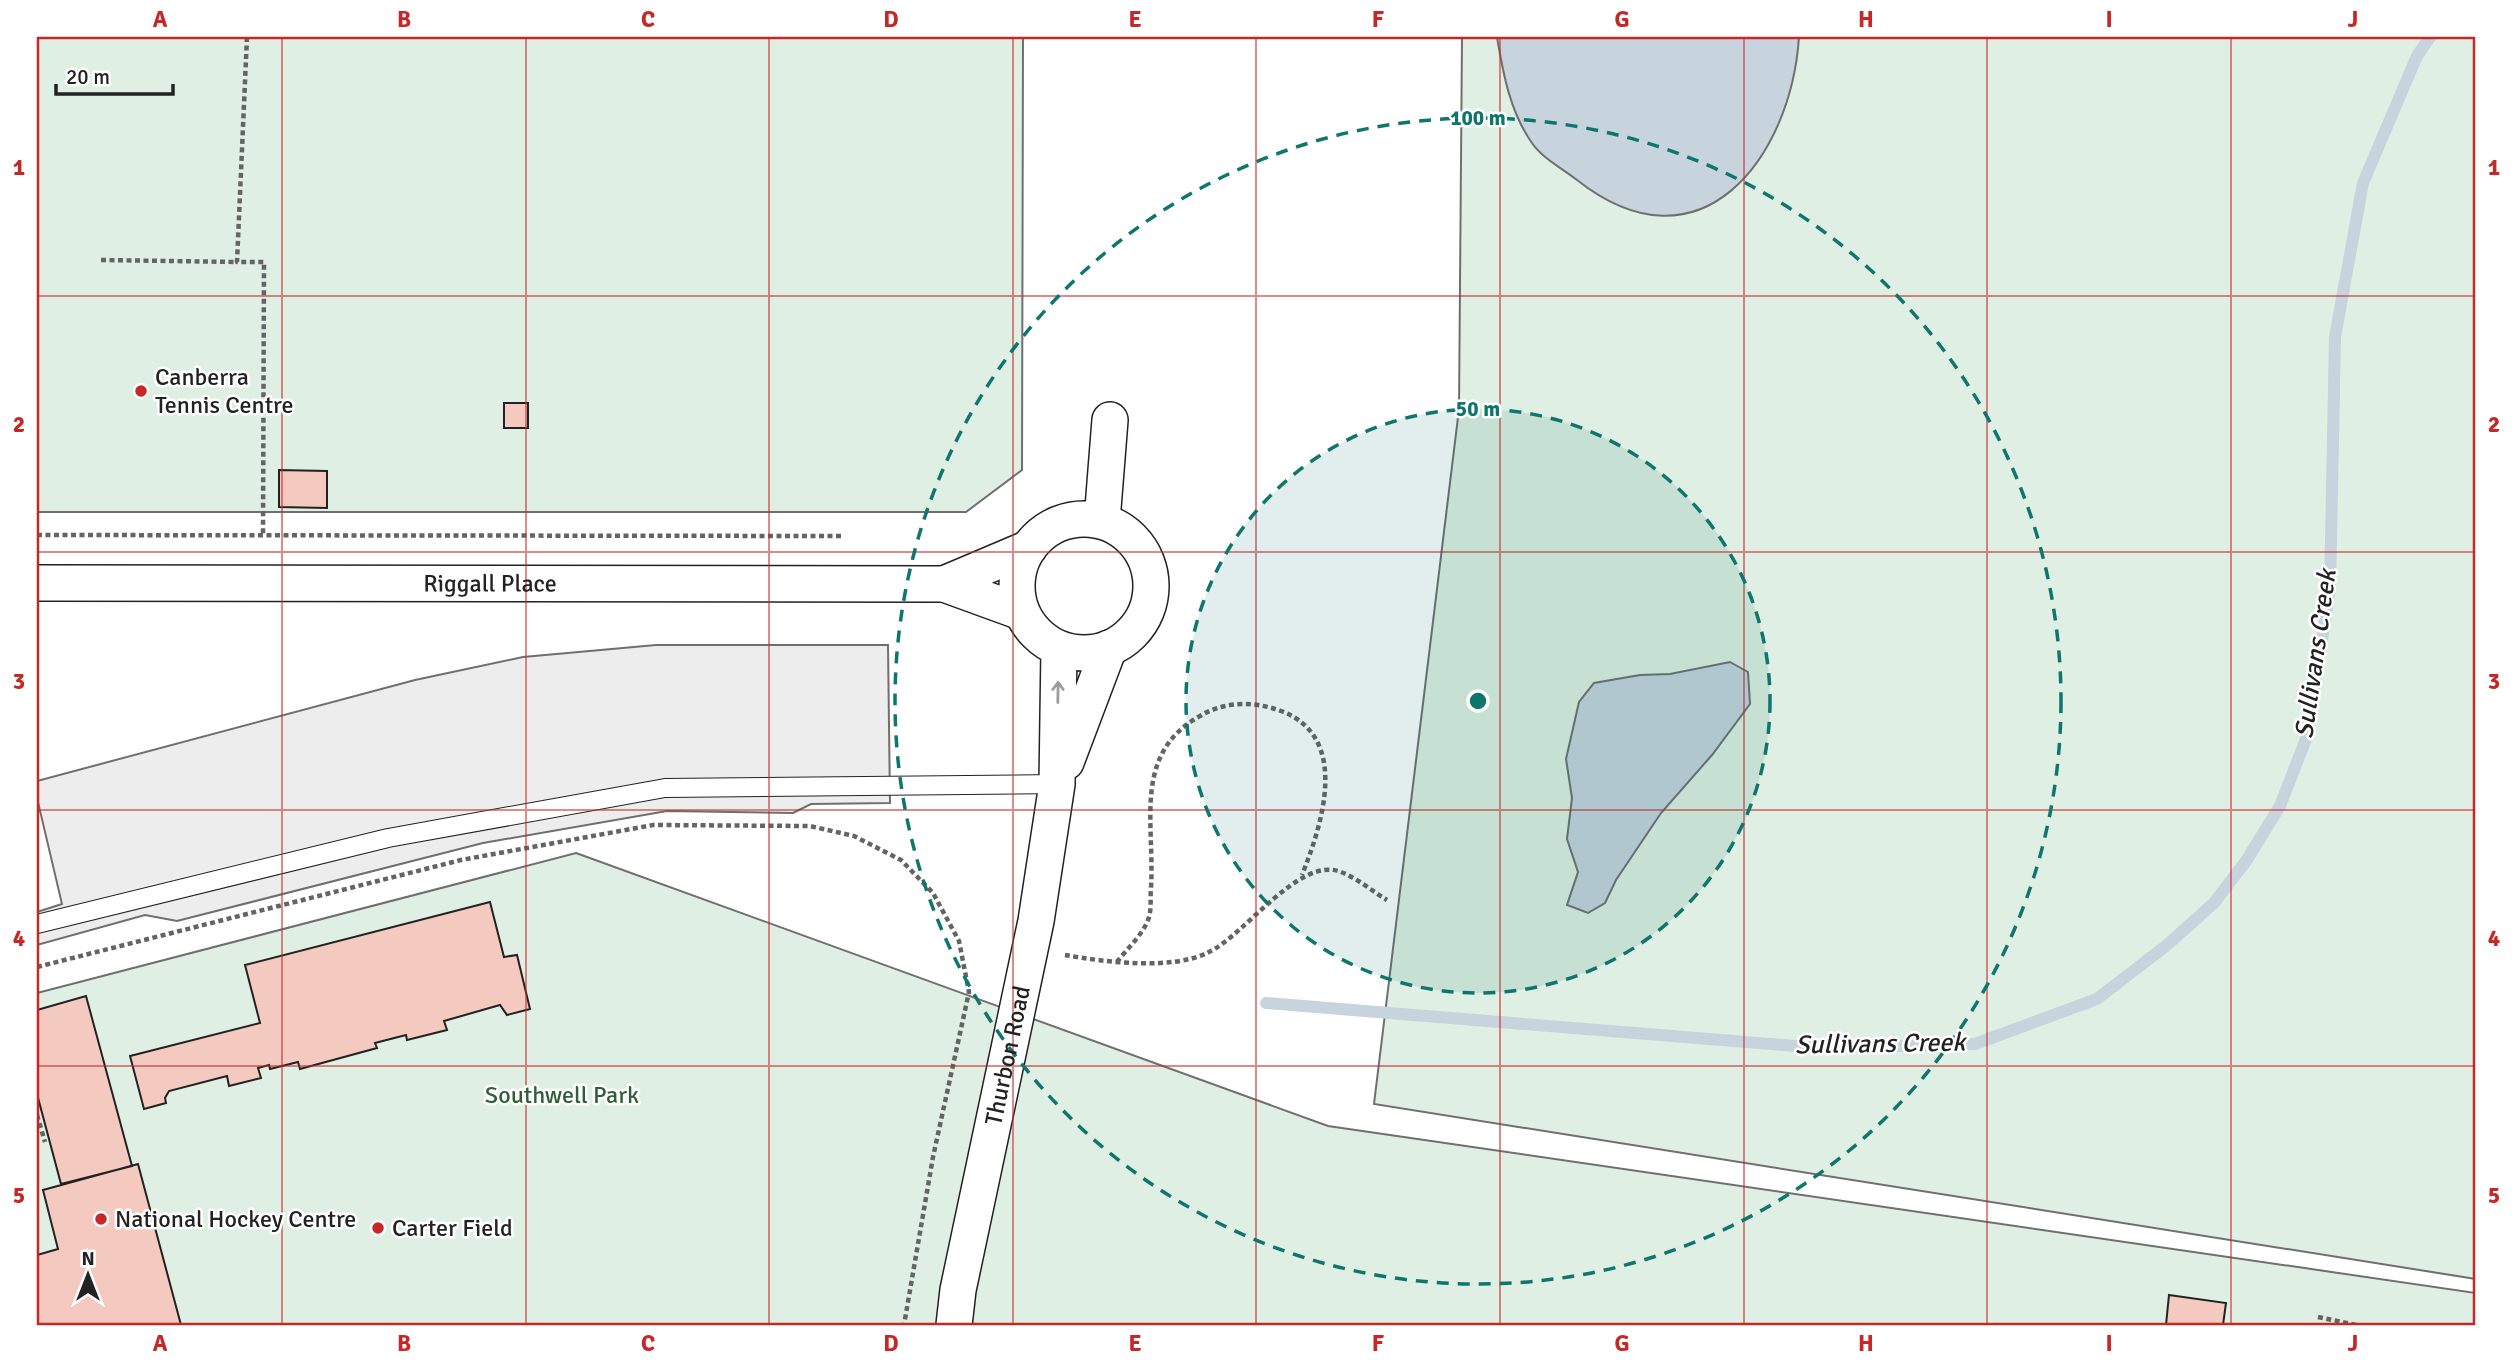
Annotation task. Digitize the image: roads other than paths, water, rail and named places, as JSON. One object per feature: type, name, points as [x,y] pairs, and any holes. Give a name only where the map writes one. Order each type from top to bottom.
[{"type":"street","points":[[1102,521],[1110,420]]},
{"type":"street","points":[[1081,519],[1102,521],[1121,529],[1136,544],[1147,562],[1151,582],[1149,603],[1141,622],[1127,638],[1109,648],[1093,652],[1059,649],[1030,627],[1021,612],[1016,590],[1019,568],[1028,548],[1042,533],[1061,522],[1081,519]]},
{"type":"street","name":"Riggall Place","points":[[944,584],[1028,548]]},
{"type":"street","name":"Riggall Place","points":[[37,583],[944,584],[1021,612]]},
{"type":"street","name":"Thurbon Road","points":[[1057,785],[1109,648]]},
{"type":"street","name":"Thurbon Road","points":[[954,1325],[958,1290],[1031,946],[1057,785],[1059,649]]},
{"type":"lane","points":[[37,924],[388,838],[665,788],[1057,785]]},
{"type":"waterway","name":"Sullivans Creek","points":[[1266,1003],[1820,1048],[1975,1044],[2097,999],[2167,945],[2214,903],[2246,861],[2280,806],[2306,739],[2330,590],[2335,337],[2363,183],[2417,56],[2430,37]]},
{"type":"place","name":"Canberra Tennis Centre","points":[[141,391]]},
{"type":"place","name":"National Hockey Centre","points":[[101,1219]]},
{"type":"place","name":"Carter Field","points":[[378,1228]]},
{"type":"park label","name":"Southwell Park","points":[[562,1095]]}]
